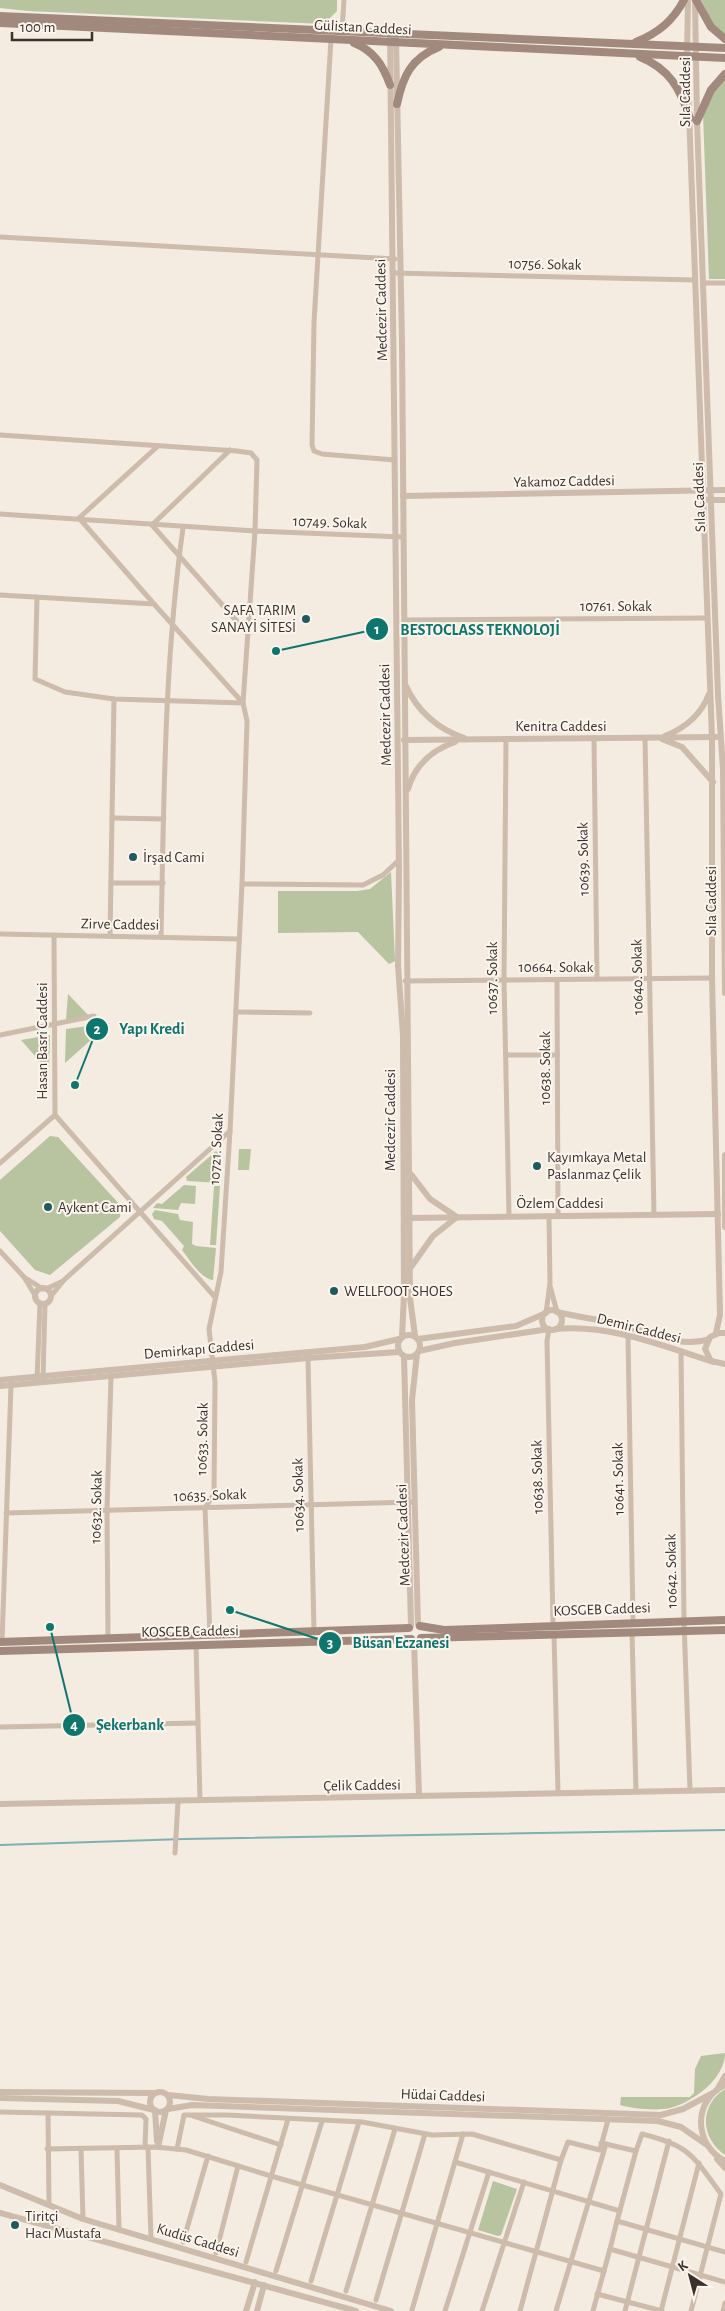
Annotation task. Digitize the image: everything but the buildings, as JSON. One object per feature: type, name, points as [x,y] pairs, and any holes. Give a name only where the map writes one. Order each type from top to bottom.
[{"type":"main road","points":[[634,43],[660,29],[672,19],[686,0]]},
{"type":"main road","points":[[696,0],[711,27],[725,39]]},
{"type":"main road","name":"Gülistan Caddesi","points":[[0,16],[725,48]]},
{"type":"main road","name":"Gülistan Caddesi","points":[[0,23],[442,46],[725,58]]},
{"type":"main road","points":[[345,40],[374,54],[386,71],[390,85]]},
{"type":"main road","points":[[397,104],[401,86],[409,68],[424,53],[442,46]]},
{"type":"main road","points":[[633,54],[650,61],[674,81],[693,119]]},
{"type":"main road","points":[[693,119],[710,90],[725,74]]},
{"type":"main road","name":"KOSGEB Caddesi","points":[[1,1642],[314,1632],[414,1626],[444,1630],[632,1621],[725,1620]]},
{"type":"main road","points":[[414,1626],[423,1631],[415,1639],[407,1633],[414,1626]]},
{"type":"main road","name":"KOSGEB Caddesi","points":[[0,1651],[725,1630]]},
{"type":"street","points":[[342,31],[344,0]]},
{"type":"street","name":"Sıla Caddesi","points":[[686,0],[688,57],[704,283],[718,695],[723,738],[725,993]]},
{"type":"street","name":"Sıla Caddesi","points":[[693,119],[697,58],[696,0]]},
{"type":"street","name":"Medcezir Caddesi","points":[[393,33],[397,104],[395,537],[399,981],[403,1035],[411,1307],[417,1337]]},
{"type":"street","points":[[331,39],[314,322],[312,445],[314,451],[322,454],[395,460]]},
{"type":"street","name":"Medcezir Caddesi","points":[[393,43],[390,85],[397,258]]},
{"type":"street","points":[[693,119],[695,280],[713,782],[712,978],[722,1215],[725,1227]]},
{"type":"street","points":[[0,237],[397,258]]},
{"type":"street","name":"Medcezir Caddesi","points":[[397,273],[403,496],[410,1173],[401,1338]]},
{"type":"street","name":"10756. Sokak","points":[[397,273],[695,280]]},
{"type":"street","points":[[704,283],[725,283]]},
{"type":"street","points":[[0,435],[230,450]]},
{"type":"street","points":[[158,446],[79,518],[243,703]]},
{"type":"street","points":[[230,450],[152,525],[248,634]]},
{"type":"street","name":"10721. Sokak","points":[[212,1363],[209,1329],[214,1296],[221,1272],[236,1012],[247,721],[243,703],[255,532],[257,460],[251,454],[230,450]]},
{"type":"street","name":"Yakamoz Caddesi","points":[[403,496],[725,490]]},
{"type":"street","points":[[702,500],[725,500]]},
{"type":"street","name":"10749. Sokak","points":[[0,514],[79,518],[184,528],[403,537]]},
{"type":"street","points":[[162,937],[166,702],[172,625],[184,528]]},
{"type":"street","points":[[0,595],[154,604]]},
{"type":"street","points":[[36,597],[35,679],[65,692],[114,699],[243,703]]},
{"type":"street","name":"10761. Sokak","points":[[404,620],[708,618]]},
{"type":"street","points":[[405,682],[414,701],[430,719],[451,733],[467,740]]},
{"type":"street","points":[[659,738],[679,729],[694,718],[703,706],[710,691]]},
{"type":"street","points":[[718,695],[725,709]]},
{"type":"street","points":[[110,936],[114,699]]},
{"type":"street","name":"10639. Sokak","points":[[594,738],[597,980]]},
{"type":"street","name":"10640. Sokak","points":[[645,738],[654,1215]]},
{"type":"street","points":[[659,738],[682,747],[713,782]]},
{"type":"street","name":"Kenitra Caddesi","points":[[397,740],[723,738]]},
{"type":"street","name":"10637. Sokak","points":[[506,739],[504,980],[509,1216]]},
{"type":"street","points":[[406,795],[415,772],[425,760],[446,745],[467,740]]},
{"type":"street","points":[[112,818],[164,820]]},
{"type":"street","points":[[242,884],[362,885],[382,875],[399,860]]},
{"type":"street","points":[[111,882],[163,883]]},
{"type":"street","name":"Zirve Caddesi","points":[[0,934],[239,939]]},
{"type":"street","name":"Hasan Basri Caddesi","points":[[54,935],[55,1115],[214,1296]]},
{"type":"street","name":"10664. Sokak","points":[[399,981],[712,978]]},
{"type":"street","name":"10638. Sokak","points":[[557,980],[558,1216]]},
{"type":"street","points":[[236,1012],[310,1013]]},
{"type":"street","points":[[0,1035],[54,1026],[94,1016]]},
{"type":"street","points":[[506,1055],[557,1055]]},
{"type":"street","points":[[0,1163],[55,1115]]},
{"type":"street","points":[[42,1304],[64,1280],[230,1131]]},
{"type":"street","points":[[721,1364],[706,1352],[709,1339],[716,1333],[720,1315],[725,1155]]},
{"type":"street","points":[[410,1173],[430,1199],[457,1217],[433,1236],[410,1268]]},
{"type":"street","name":"Özlem Caddesi","points":[[407,1218],[722,1215]]},
{"type":"street","points":[[549,1216],[550,1283],[543,1322],[549,1329]]},
{"type":"street","points":[[0,1251],[24,1277],[42,1304],[40,1379]]},
{"type":"street","points":[[24,1277],[44,1289],[51,1296]]},
{"type":"street","points":[[36,1297],[38,1290],[64,1280]]},
{"type":"street","points":[[550,1283],[557,1312],[562,1321],[556,1329],[455,1343],[418,1352],[412,1357],[401,1354],[397,1346],[401,1338],[409,1334],[417,1337],[516,1326],[546,1313],[557,1312]]},
{"type":"street","name":"Demir Caddesi","points":[[557,1312],[623,1326],[677,1341],[696,1342],[709,1339]]},
{"type":"street","name":"Demir Caddesi","points":[[556,1329],[587,1328],[628,1336],[721,1364]]},
{"type":"street","name":"10638. Sokak","points":[[549,1329],[547,1341],[553,1624]]},
{"type":"street","points":[[716,1333],[725,1333]]},
{"type":"street","name":"10641. Sokak","points":[[628,1336],[632,1621]]},
{"type":"street","points":[[417,1337],[420,1344],[418,1352]]},
{"type":"street","name":"Demirkapı Caddesi","points":[[0,1386],[40,1379],[373,1346],[401,1338]]},
{"type":"street","name":"10642. Sokak","points":[[680,1351],[684,1620],[690,1790]]},
{"type":"street","name":"Medcezir Caddesi","points":[[414,1626],[412,1400],[418,1352]]},
{"type":"street","name":"Medcezir Caddesi","points":[[401,1354],[414,1626]]},
{"type":"street","name":"Demirkapı Caddesi","points":[[0,1380],[111,1376],[212,1363],[401,1354]]},
{"type":"street","name":"10634. Sokak","points":[[308,1358],[314,1632]]},
{"type":"street","name":"10633. Sokak","points":[[210,1635],[204,1508],[214,1494],[215,1382],[212,1363]]},
{"type":"street","name":"10632. Sokak","points":[[108,1639],[107,1510],[111,1376]]},
{"type":"street","points":[[1,1642],[11,1385]]},
{"type":"street","name":"10635. Sokak","points":[[6,1513],[414,1502]]},
{"type":"street","points":[[632,1632],[636,1792]]},
{"type":"street","points":[[554,1635],[558,1793]]},
{"type":"street","points":[[415,1639],[419,1796]]},
{"type":"street","points":[[196,1644],[200,1800]]},
{"type":"street","points":[[0,1727],[198,1723]]},
{"type":"street","name":"Çelik Caddesi","points":[[0,1804],[725,1790]]},
{"type":"street","points":[[175,1854],[178,1801]]},
{"type":"street","points":[[725,2076],[706,2102],[701,2118],[702,2135],[707,2145],[725,2168]]},
{"type":"street","name":"Hüdai Caddesi","points":[[168,2095],[228,2100],[660,2115],[683,2109],[725,2085]]},
{"type":"street","points":[[0,2092],[155,2093],[161,2091],[168,2095],[171,2103],[167,2110],[158,2147]]},
{"type":"street","points":[[155,2093],[150,2102],[154,2110],[158,2147]]},
{"type":"street","points":[[0,2098],[118,2101],[162,2112],[167,2110]]},
{"type":"street","name":"Hüdai Caddesi","points":[[167,2110],[192,2105],[666,2122],[681,2127],[707,2145]]},
{"type":"street","points":[[0,2112],[142,2115],[146,2118],[152,2240]]},
{"type":"street","points":[[48,2113],[49,2204]]},
{"type":"street","points":[[177,2149],[184,2115],[187,2114],[359,2122],[425,2134],[472,2134],[561,2160]]},
{"type":"street","points":[[187,2114],[281,2145]]},
{"type":"street","points":[[246,2262],[288,2119]]},
{"type":"street","points":[[556,2311],[589,2202],[608,2120]]},
{"type":"street","points":[[276,2271],[322,2121]]},
{"type":"street","points":[[311,2281],[359,2122]]},
{"type":"street","points":[[346,2291],[395,2129]]},
{"type":"street","points":[[376,2300],[425,2134]]},
{"type":"street","points":[[412,2310],[463,2134]]},
{"type":"street","points":[[593,2311],[636,2150],[642,2134],[681,2147],[700,2164],[721,2194],[691,2311]]},
{"type":"street","points":[[520,2311],[561,2160],[568,2142],[600,2150],[604,2143]]},
{"type":"street","points":[[625,2311],[669,2142]]},
{"type":"street","points":[[604,2143],[636,2150]]},
{"type":"street","points":[[48,2149],[147,2147],[177,2149],[208,2156],[271,2176],[604,2271]]},
{"type":"street","points":[[81,2149],[83,2219]]},
{"type":"street","points":[[117,2149],[119,2230]]},
{"type":"street","points":[[712,2152],[725,2161]]},
{"type":"street","points":[[183,2242],[208,2156]]},
{"type":"street","points":[[455,2162],[620,2211]]},
{"type":"street","points":[[597,2294],[661,2311],[678,2239],[700,2164]]},
{"type":"street","points":[[216,2253],[238,2166]]},
{"type":"street","points":[[445,2311],[488,2172]]},
{"type":"street","points":[[482,2311],[524,2182]]},
{"type":"street","name":"Kudüs Caddesi","points":[[0,2185],[83,2219],[392,2311]]},
{"type":"street","points":[[0,2192],[12,2190]]},
{"type":"street","name":"Kudüs Caddesi","points":[[1,2212],[356,2311]]},
{"type":"street","points":[[618,2220],[725,2252]]},
{"type":"street","points":[[610,2249],[725,2282]]},
{"type":"street","points":[[246,2311],[254,2282]]},
{"type":"street","points":[[257,2311],[264,2285]]},
{"type":"street","points":[[723,2311],[725,2303]]},
{"type":"green space","points":[[0,0],[337,0],[337,11],[324,24],[28,11],[0,8]]},
{"type":"green space","points":[[701,0],[725,0],[725,34],[713,24]]},
{"type":"green space","points":[[725,79],[725,279],[709,279],[703,114],[712,93]]},
{"type":"green space","points":[[391,872],[395,961],[389,964],[358,932],[278,933],[278,891],[357,891],[370,889]]},
{"type":"green space","points":[[68,994],[89,1016],[66,1020]]},
{"type":"green space","points":[[110,1023],[65,1063],[66,1029]]},
{"type":"green space","points":[[50,1035],[49,1072],[21,1040]]},
{"type":"green space","points":[[50,1136],[58,1137],[121,1206],[120,1217],[50,1275],[35,1270],[0,1231],[0,1180]]},
{"type":"green space","points":[[239,1149],[251,1149],[249,1170],[238,1170]]},
{"type":"green space","points":[[216,1151],[221,1155],[220,1183],[187,1181],[186,1177]]},
{"type":"green space","points":[[184,1185],[196,1186],[195,1204],[181,1203],[178,1210],[153,1208],[157,1203],[162,1204]]},
{"type":"green space","points":[[214,1186],[220,1186],[216,1245],[210,1245]]},
{"type":"green space","points":[[155,1210],[178,1214],[180,1220],[193,1222],[192,1244],[216,1248],[213,1280],[204,1276],[196,1268],[182,1250],[184,1246],[162,1221],[154,1219],[152,1214]]},
{"type":"green space","points":[[725,2053],[724,2063],[714,2080],[698,2095],[688,2101],[670,2108],[658,2109],[620,2105],[621,2097],[690,2097],[694,2093],[695,2069],[701,2056]]},
{"type":"green space","points":[[725,2089],[725,2155],[711,2140],[706,2122],[707,2112],[711,2104]]},
{"type":"green space","points":[[493,2181],[517,2189],[501,2235],[498,2236],[478,2230]]},
{"type":"waterway","points":[[0,1845],[184,1839],[725,1830]]},
{"type":"place","name":"SAFA TARIM SANAYİ SİTESİ","points":[[306,619]]},
{"type":"place","name":"BESTOCLASS TEKNOLOJİ","points":[[276,651]]},
{"type":"place","name":"İrşad Cami","points":[[133,857]]},
{"type":"place","name":"Yapı Kredi","points":[[75,1085]]},
{"type":"place","name":"Kayımkaya Metal Paslanmaz Çelik","points":[[537,1166]]},
{"type":"place","name":"Aykent Cami","points":[[48,1207]]},
{"type":"place","name":"WELLFOOT SHOES","points":[[334,1291]]},
{"type":"place","name":"Büsan Eczanesi","points":[[230,1610]]},
{"type":"place","name":"Şekerbank","points":[[50,1627]]},
{"type":"place","name":"Tiritçi Hacı Mustafa","points":[[15,2225]]}]
